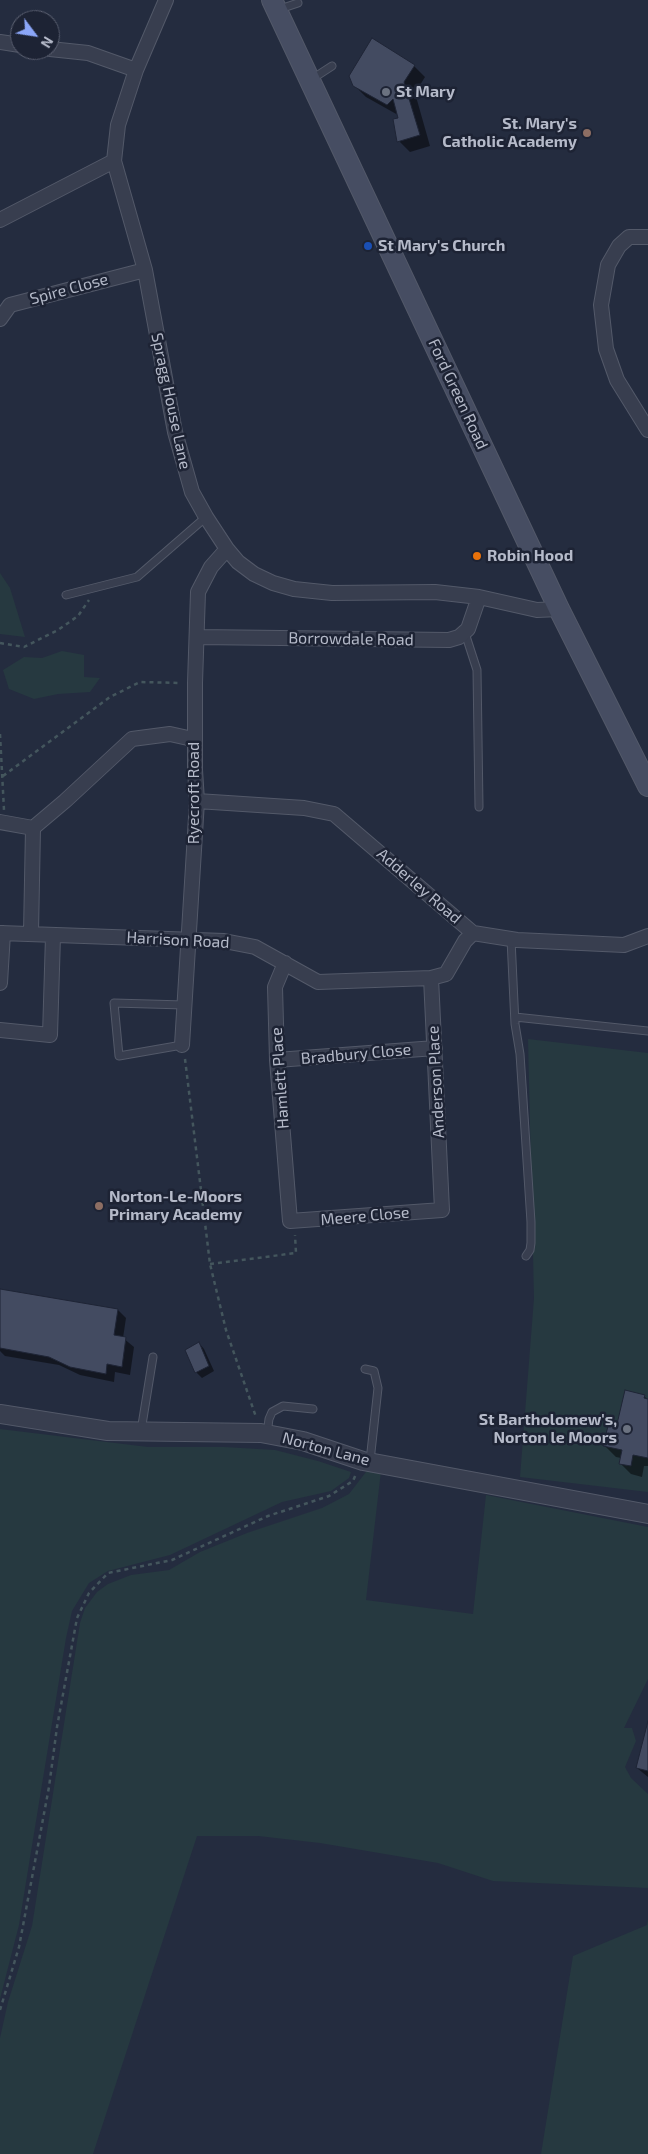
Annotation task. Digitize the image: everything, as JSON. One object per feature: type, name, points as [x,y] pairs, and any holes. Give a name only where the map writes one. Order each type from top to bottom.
[{"type":"main road","name":"Ford Green Road","points":[[274,5],[560,609],[646,775]]},
{"type":"street","name":"Spragg House Lane","points":[[166,0],[136,70],[118,125],[114,161],[145,270],[175,432],[192,492],[206,517],[238,562],[254,574],[273,583],[294,589],[332,593],[435,592],[479,597],[537,610],[560,609]]},
{"type":"street","points":[[60,50],[88,54],[136,70]]},
{"type":"street","points":[[0,220],[114,161]]},
{"type":"street","points":[[648,237],[629,237],[619,246],[608,265],[601,305],[606,349],[617,380],[648,430]]},
{"type":"street","name":"Spire Close","points":[[0,319],[10,305],[145,270]]},
{"type":"street","name":"Ryecroft Road","points":[[182,1045],[197,801],[195,683],[198,592],[211,567],[227,549]]},
{"type":"street","points":[[465,633],[472,620],[479,597]]},
{"type":"street","name":"Borrowdale Road","points":[[197,637],[449,640],[465,633]]},
{"type":"street","points":[[2,823],[33,828],[66,801],[132,739],[170,734],[188,738],[195,742]]},
{"type":"street","name":"Adderley Road","points":[[197,801],[304,808],[334,814],[473,933],[511,939],[624,945],[648,936]]},
{"type":"street","points":[[31,933],[33,828]]},
{"type":"street","points":[[0,983],[1,933]]},
{"type":"street","name":"Harrison Road","points":[[1,933],[224,940],[255,947],[318,982],[431,978],[446,974],[465,940],[473,933]]},
{"type":"street","points":[[0,1030],[50,1035],[54,936]]},
{"type":"street","name":"Hamlett Place","points":[[285,963],[275,987],[277,1060],[290,1221],[295,1221]]},
{"type":"street","name":"Anderson Place","points":[[431,978],[441,1185]]},
{"type":"street","name":"Bradbury Close","points":[[277,1060],[434,1048]]},
{"type":"street","name":"Meere Close","points":[[295,1221],[442,1210],[441,1185]]},
{"type":"street","name":"Norton Lane","points":[[0,1414],[108,1431],[264,1434],[304,1442],[367,1461],[648,1514]]},
{"type":"lane","points":[[274,5],[298,3]]},
{"type":"lane","points":[[310,80],[332,66]]},
{"type":"lane","points":[[66,595],[137,577],[206,517]]},
{"type":"lane","points":[[465,633],[477,670],[479,807]]},
{"type":"lane","points":[[511,939],[531,1243],[530,1250],[526,1256]]},
{"type":"lane","points":[[182,1045],[119,1056],[114,1003],[184,1005]]},
{"type":"lane","points":[[515,1017],[648,1031]]},
{"type":"lane","points":[[141,1431],[152,1357]]},
{"type":"lane","points":[[365,1368],[374,1371],[378,1388],[367,1461]]},
{"type":"lane","points":[[264,1434],[272,1412],[283,1406],[313,1409]]},
{"type":"path","points":[[0,643],[24,647],[58,630],[78,616],[98,587]]},
{"type":"path","points":[[3,776],[110,697],[140,682],[195,683]]},
{"type":"path","points":[[0,734],[3,776],[2,823]]},
{"type":"path","points":[[182,1045],[209,1241],[210,1264],[226,1330],[264,1434]]},
{"type":"path","points":[[210,1264],[296,1253],[295,1221]]},
{"type":"path","points":[[0,2010],[19,1947],[49,1787],[57,1727],[77,1618],[89,1593],[108,1573],[172,1560],[268,1516],[329,1496],[353,1480],[367,1461]]},
{"type":"shaded area","points":[[0,573],[10,588],[25,637],[0,634]]},
{"type":"shaded area","points":[[62,651],[84,655],[84,677],[100,678],[90,692],[58,694],[34,699],[9,689],[3,670],[24,657],[42,658]]},
{"type":"shaded area","points":[[528,1039],[648,1053],[648,1492],[520,1477],[534,1298]]},
{"type":"shaded area","points":[[0,1429],[148,1447],[224,1447],[275,1450],[351,1472],[349,1478],[331,1491],[282,1502],[170,1555],[108,1571],[89,1583],[72,1611],[66,1638],[19,1925],[0,1999]]},
{"type":"shaded area","points":[[369,1468],[381,1471],[366,1600],[473,1614],[486,1495],[648,1527],[648,1679],[624,1728],[632,1728],[636,1741],[625,1767],[631,1778],[648,1794],[648,1888],[493,1881],[438,1863],[320,1843],[258,1836],[197,1836],[93,2154],[0,2154],[0,2038],[8,2002],[32,1926],[80,1623],[85,1608],[97,1592],[108,1584],[131,1575],[169,1570],[200,1552],[247,1533],[322,1508],[349,1494]]},
{"type":"shaded area","points":[[648,1919],[648,2154],[541,2154],[573,1956],[647,1925]]},
{"type":"building","name":"St Mary","points":[[372,38],[415,65],[404,82],[420,135],[397,142],[393,119],[398,118],[393,99],[387,105],[353,86],[349,76]]},
{"type":"building","points":[[0,1289],[118,1309],[114,1335],[126,1337],[122,1367],[107,1364],[106,1374],[70,1367],[49,1357],[0,1348]]},
{"type":"building","points":[[199,1342],[209,1366],[195,1373],[185,1350]]},
{"type":"building","name":"St Bartholomew's, Norton le Moors","points":[[625,1390],[645,1395],[644,1398],[648,1399],[648,1458],[633,1455],[631,1466],[619,1464],[622,1450],[603,1446],[609,1422],[617,1424]]},
{"type":"building","points":[[648,1721],[648,1771],[636,1768]]},
{"type":"place","name":"St Mary","points":[[386,92]]},
{"type":"place","name":"St. Mary's Catholic Academy","points":[[587,133]]},
{"type":"place","name":"St Mary's Church","points":[[368,246]]},
{"type":"place","name":"Robin Hood","points":[[477,556]]},
{"type":"place","name":"Norton-Le-Moors Primary Academy","points":[[99,1206]]},
{"type":"place","name":"St Bartholomew's, Norton le Moors","points":[[627,1429]]}]
